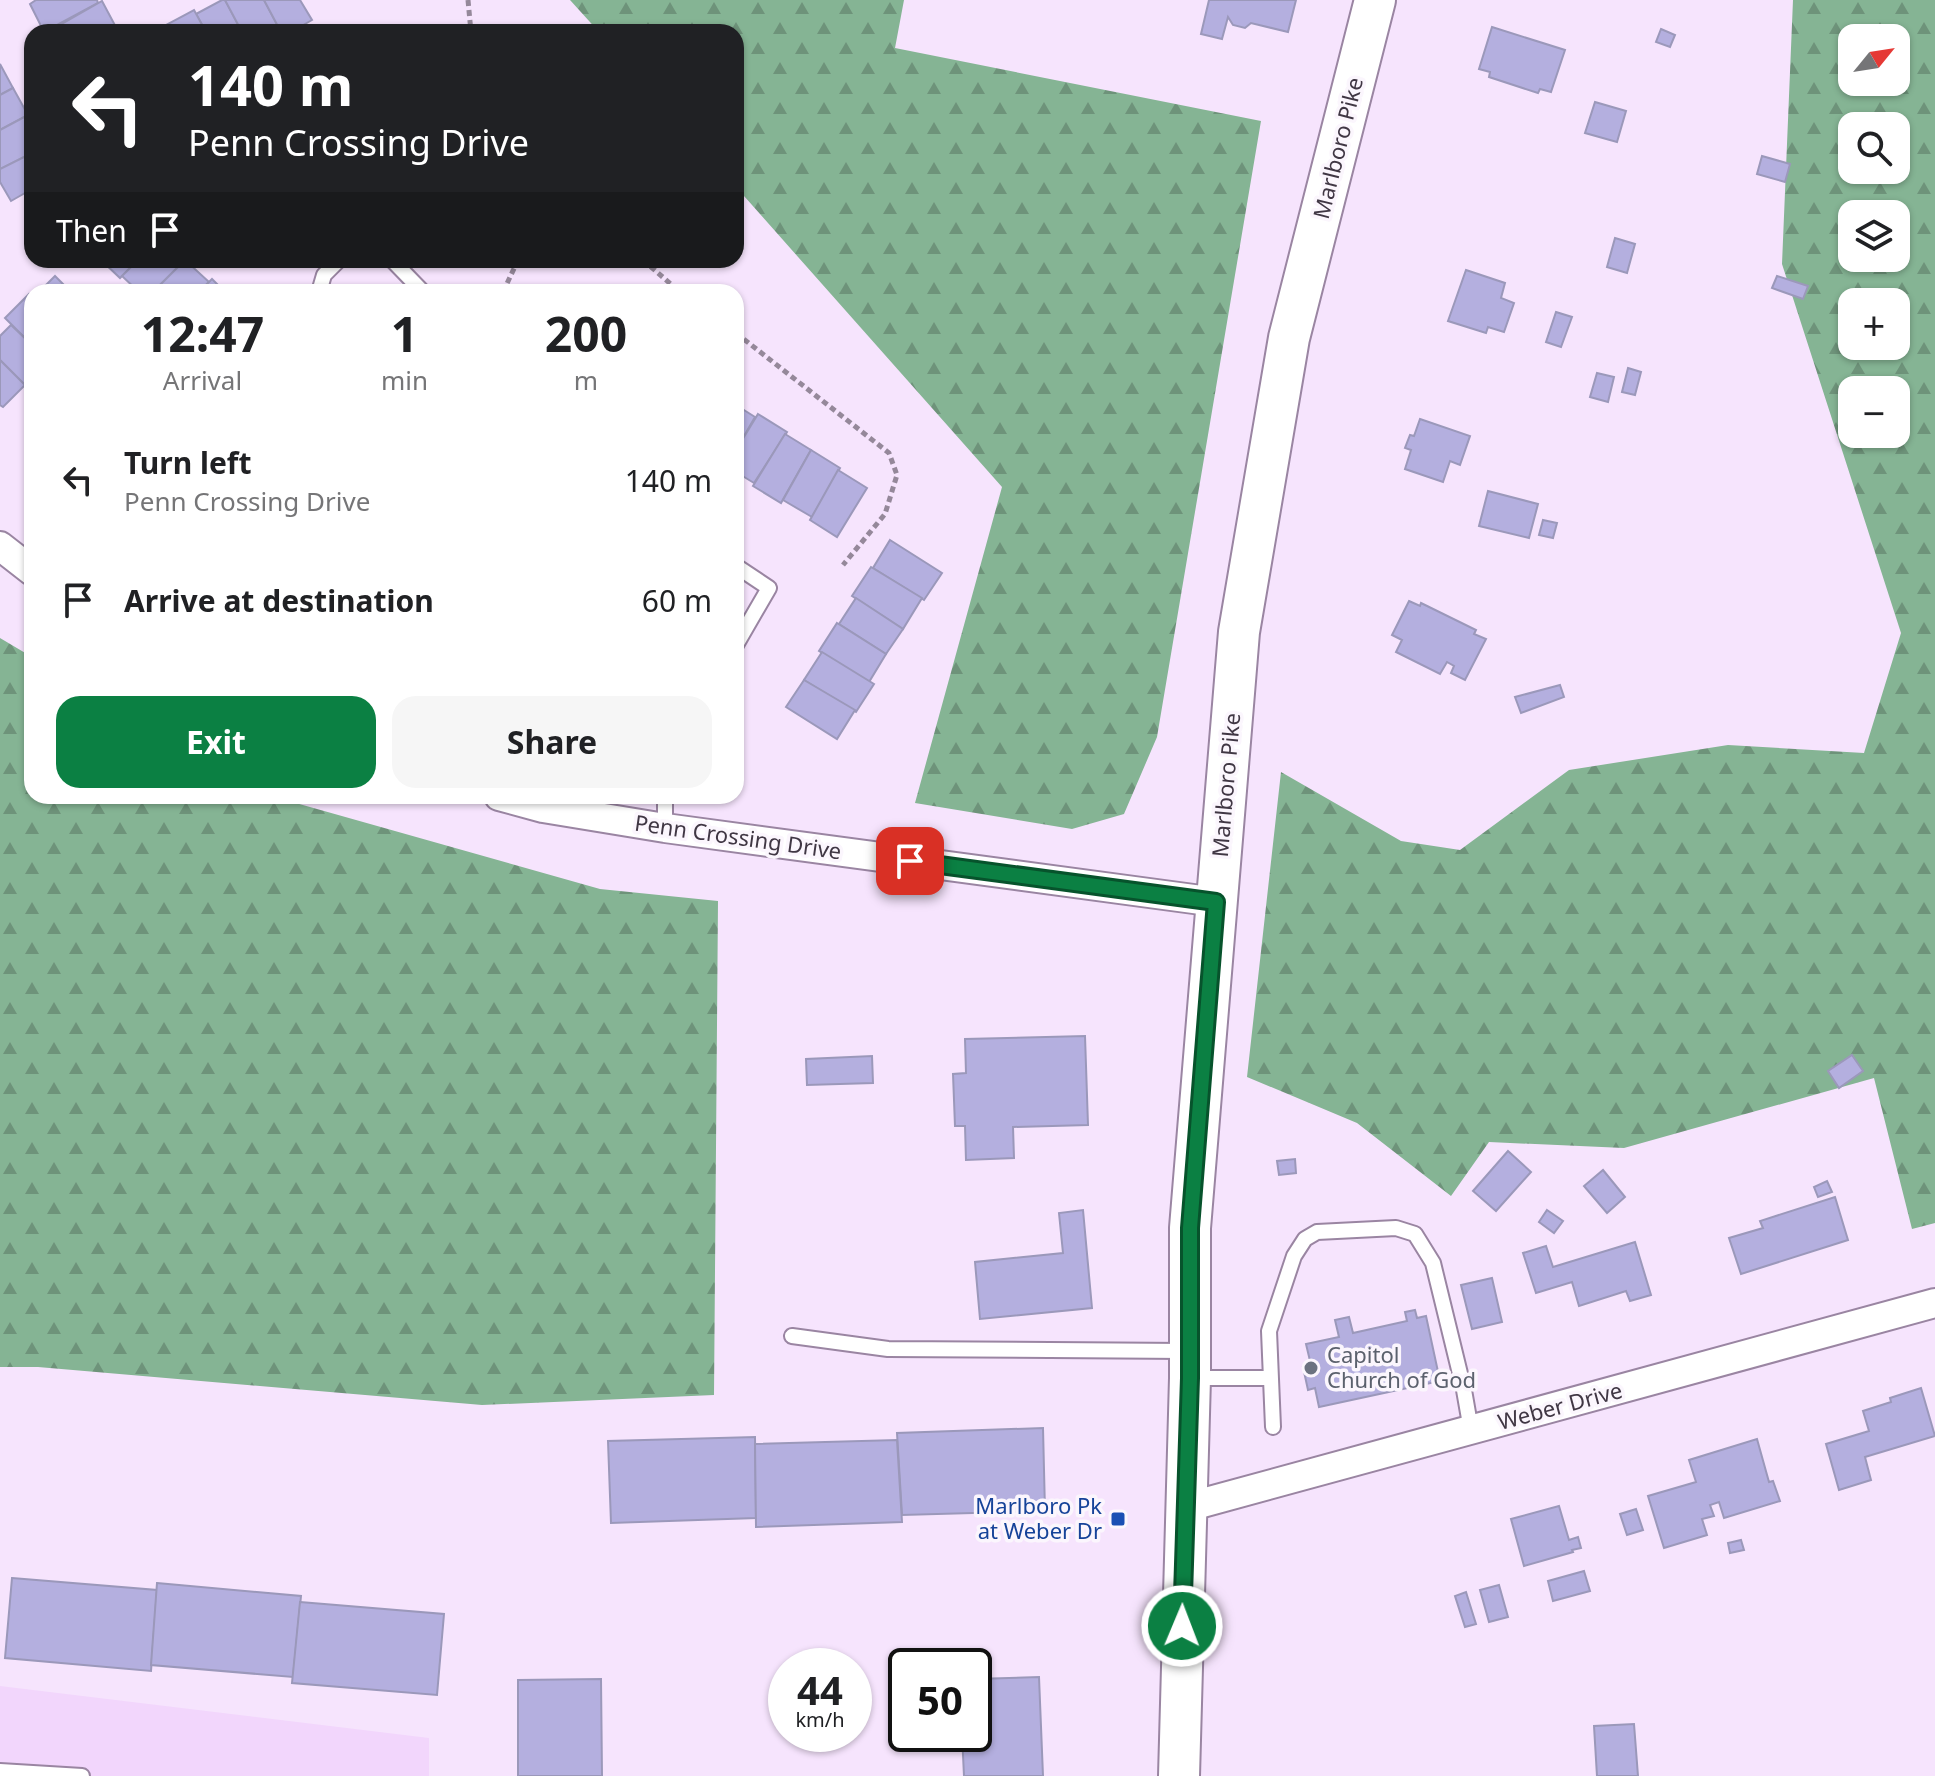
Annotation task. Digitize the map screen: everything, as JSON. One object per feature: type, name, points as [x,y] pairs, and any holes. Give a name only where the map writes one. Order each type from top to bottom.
[{"type":"main road","name":"Marlboro Pike","points":[[1179,1776],[1190,1365],[1190,1228],[1239,632],[1289,338],[1375,0]]},
{"type":"street","points":[[0,546],[24,565]]},
{"type":"street","name":"Penn Crossing Drive","points":[[528,804],[665,828],[1216,902]]},
{"type":"street","name":"Weber Drive","points":[[1184,1508],[1935,1303]]},
{"type":"lane","points":[[400,268],[415,284]]},
{"type":"lane","points":[[744,571],[769,588],[744,631]]},
{"type":"lane","points":[[665,804],[665,828]]},
{"type":"lane","points":[[1273,1427],[1269,1331],[1294,1256],[1305,1239],[1317,1232],[1396,1228],[1415,1234],[1433,1263],[1471,1430]]},
{"type":"lane","points":[[792,1336],[888,1349],[1190,1365],[1270,1378]]},
{"type":"lane","points":[[0,1771],[82,1776]]},
{"type":"path","points":[[468,0],[470,24]]},
{"type":"path","points":[[652,268],[671,284]]},
{"type":"path","points":[[744,339],[889,453],[897,475],[885,514],[843,565]]},
{"type":"shaded area","points":[[0,1686],[429,1738],[429,1776],[0,1776]]},
{"type":"green space","points":[[570,0],[904,0],[895,48],[1261,121],[1157,737],[1124,814],[1072,829],[915,803],[1002,487],[744,196],[744,24],[592,24]]},
{"type":"green space","points":[[1793,0],[1935,0],[1935,1223],[1912,1229],[1874,1078],[1624,1148],[1489,1142],[1451,1196],[1357,1123],[1247,1077],[1281,772],[1401,841],[1460,850],[1569,770],[1728,745],[1864,753],[1901,633],[1841,448],[1910,448],[1910,376],[1838,376],[1838,438],[1782,264]]},
{"type":"green space","points":[[0,638],[24,652],[24,804],[299,804],[600,889],[718,901],[714,1395],[482,1405],[38,1367],[0,1367]]},
{"type":"building","points":[[36,0],[97,0],[98,3],[59,24],[40,24],[30,4]]},
{"type":"building","points":[[225,0],[238,24],[202,24],[196,14]]},
{"type":"building","points":[[225,0],[264,0],[277,24],[238,24]]},
{"type":"building","points":[[264,0],[300,0],[312,20],[305,24],[277,24]]},
{"type":"building","points":[[1209,0],[1296,0],[1288,32],[1251,23],[1245,28],[1233,25],[1228,17],[1222,39],[1201,34]]},
{"type":"building","points":[[102,1],[114,24],[62,24]]},
{"type":"building","points":[[194,10],[202,24],[168,24]]},
{"type":"building","points":[[1492,27],[1565,50],[1551,92],[1540,89],[1538,93],[1489,77],[1490,72],[1479,69]]},
{"type":"building","points":[[1661,29],[1675,35],[1670,47],[1656,42]]},
{"type":"building","points":[[0,64],[13,88],[0,95]]},
{"type":"building","points":[[13,88],[24,108],[24,117],[0,130],[0,95]]},
{"type":"building","points":[[1595,102],[1626,111],[1617,142],[1585,133]]},
{"type":"building","points":[[24,117],[24,157],[0,169],[0,130]]},
{"type":"building","points":[[1762,156],[1790,164],[1785,182],[1757,174]]},
{"type":"building","points":[[24,157],[24,194],[11,201],[0,182],[0,169]]},
{"type":"building","points":[[1615,238],[1635,244],[1627,273],[1607,267]]},
{"type":"building","points":[[109,268],[130,268],[120,278]]},
{"type":"building","points":[[130,268],[177,268],[161,284],[130,284],[122,276]]},
{"type":"building","points":[[177,268],[194,268],[209,282],[207,284],[161,284]]},
{"type":"building","points":[[1466,270],[1505,283],[1501,298],[1514,303],[1504,332],[1488,327],[1486,333],[1448,321]]},
{"type":"building","points":[[55,276],[63,284],[47,284]]},
{"type":"building","points":[[1777,276],[1808,286],[1803,299],[1772,288]]},
{"type":"building","points":[[24,299],[24,337],[5,318]]},
{"type":"building","points":[[1556,312],[1572,317],[1561,347],[1546,342]]},
{"type":"building","points":[[11,325],[24,337],[24,384],[0,360],[0,336]]},
{"type":"building","points":[[0,360],[24,386],[3,407],[0,405]]},
{"type":"building","points":[[1628,368],[1641,372],[1635,395],[1622,392]]},
{"type":"building","points":[[1597,373],[1614,377],[1608,402],[1590,397]]},
{"type":"building","points":[[744,410],[755,417],[744,436]]},
{"type":"building","points":[[758,414],[787,432],[754,483],[744,477],[744,437]]},
{"type":"building","points":[[1420,419],[1470,436],[1460,465],[1450,461],[1443,482],[1405,469],[1411,450],[1405,448],[1410,435],[1414,436]]},
{"type":"building","points":[[785,434],[811,450],[781,503],[753,486]]},
{"type":"building","points":[[811,450],[840,468],[812,517],[783,500]]},
{"type":"building","points":[[838,470],[867,488],[837,537],[810,520]]},
{"type":"building","points":[[1488,491],[1538,504],[1529,538],[1479,526]]},
{"type":"building","points":[[1543,520],[1557,523],[1553,538],[1539,535]]},
{"type":"building","points":[[890,540],[942,573],[924,600],[873,568]]},
{"type":"building","points":[[871,567],[922,598],[903,629],[852,596]]},
{"type":"building","points":[[856,598],[903,629],[886,654],[839,624]]},
{"type":"building","points":[[1409,601],[1420,606],[1421,603],[1476,630],[1474,634],[1486,639],[1465,680],[1451,673],[1454,666],[1447,662],[1440,674],[1396,652],[1402,640],[1392,635]]},
{"type":"building","points":[[837,623],[886,654],[869,682],[819,651]]},
{"type":"building","points":[[822,652],[874,684],[856,712],[804,680]]},
{"type":"building","points":[[804,680],[855,710],[837,739],[786,707]]},
{"type":"building","points":[[1560,685],[1564,697],[1521,713],[1515,697]]},
{"type":"building","points":[[1085,1036],[1088,1125],[1013,1127],[1014,1158],[966,1160],[965,1126],[955,1126],[953,1074],[966,1073],[965,1039]]},
{"type":"building","points":[[1852,1055],[1863,1071],[1839,1088],[1828,1071]]},
{"type":"building","points":[[872,1056],[873,1083],[807,1085],[806,1059]]},
{"type":"building","points":[[1508,1151],[1531,1172],[1496,1211],[1473,1191]]},
{"type":"building","points":[[1295,1159],[1296,1173],[1279,1175],[1277,1161]]},
{"type":"building","points":[[1603,1170],[1625,1197],[1607,1213],[1584,1186]]},
{"type":"building","points":[[1827,1181],[1832,1192],[1818,1197],[1814,1187]]},
{"type":"building","points":[[1835,1197],[1848,1240],[1741,1274],[1729,1238],[1763,1228],[1760,1221]]},
{"type":"building","points":[[1083,1210],[1092,1308],[980,1319],[975,1262],[1063,1253],[1059,1213]]},
{"type":"building","points":[[1547,1210],[1563,1221],[1554,1233],[1539,1222]]},
{"type":"building","points":[[1635,1242],[1651,1295],[1630,1301],[1626,1291],[1579,1306],[1572,1282],[1536,1293],[1523,1253],[1546,1246],[1553,1267]]},
{"type":"building","points":[[1492,1278],[1502,1322],[1472,1329],[1461,1285]]},
{"type":"building","points":[[1415,1310],[1417,1318],[1426,1316],[1440,1381],[1319,1407],[1315,1388],[1308,1390],[1303,1367],[1311,1365],[1306,1344],[1339,1337],[1335,1320],[1349,1317],[1353,1333],[1407,1321],[1405,1312]]},
{"type":"building","points":[[1921,1388],[1935,1436],[1865,1457],[1871,1480],[1839,1490],[1826,1444],[1869,1431],[1863,1411]]},
{"type":"building","points":[[1043,1428],[1045,1511],[902,1515],[897,1433]]},
{"type":"building","points":[[755,1437],[756,1518],[611,1523],[608,1441]]},
{"type":"building","points":[[1757,1439],[1769,1482],[1773,1481],[1780,1501],[1724,1518],[1719,1502],[1710,1505],[1714,1516],[1702,1519],[1707,1535],[1664,1548],[1648,1496],[1696,1482],[1689,1460]]},
{"type":"building","points":[[897,1440],[902,1522],[756,1527],[755,1444]]},
{"type":"building","points":[[1559,1506],[1569,1540],[1578,1537],[1581,1548],[1524,1566],[1511,1519]]},
{"type":"building","points":[[1636,1509],[1643,1530],[1627,1535],[1620,1514]]},
{"type":"building","points":[[1741,1540],[1744,1550],[1730,1553],[1728,1543]]},
{"type":"building","points":[[1584,1571],[1590,1591],[1553,1601],[1548,1581]]},
{"type":"building","points":[[12,1578],[157,1590],[151,1671],[5,1658]]},
{"type":"building","points":[[157,1583],[301,1596],[293,1677],[151,1665]]},
{"type":"building","points":[[1499,1585],[1508,1617],[1489,1622],[1480,1590]]},
{"type":"building","points":[[1466,1592],[1476,1624],[1465,1627],[1455,1596]]},
{"type":"building","points":[[300,1602],[444,1614],[437,1695],[292,1683]]},
{"type":"building","points":[[1039,1677],[1043,1776],[964,1776],[963,1752],[992,1752],[992,1678]]},
{"type":"building","points":[[601,1679],[602,1776],[518,1776],[518,1680]]},
{"type":"building","points":[[1634,1724],[1638,1776],[1597,1776],[1594,1726]]},
{"type":"place","name":"Capitol Church of God","points":[[1311,1368]]},
{"type":"place","name":"Marlboro Pk at Weber Dr","points":[[1118,1519]]},
{"type":"route","points":[[910,861],[1216,902],[1190,1228],[1190,1378],[1182,1626]]}]
